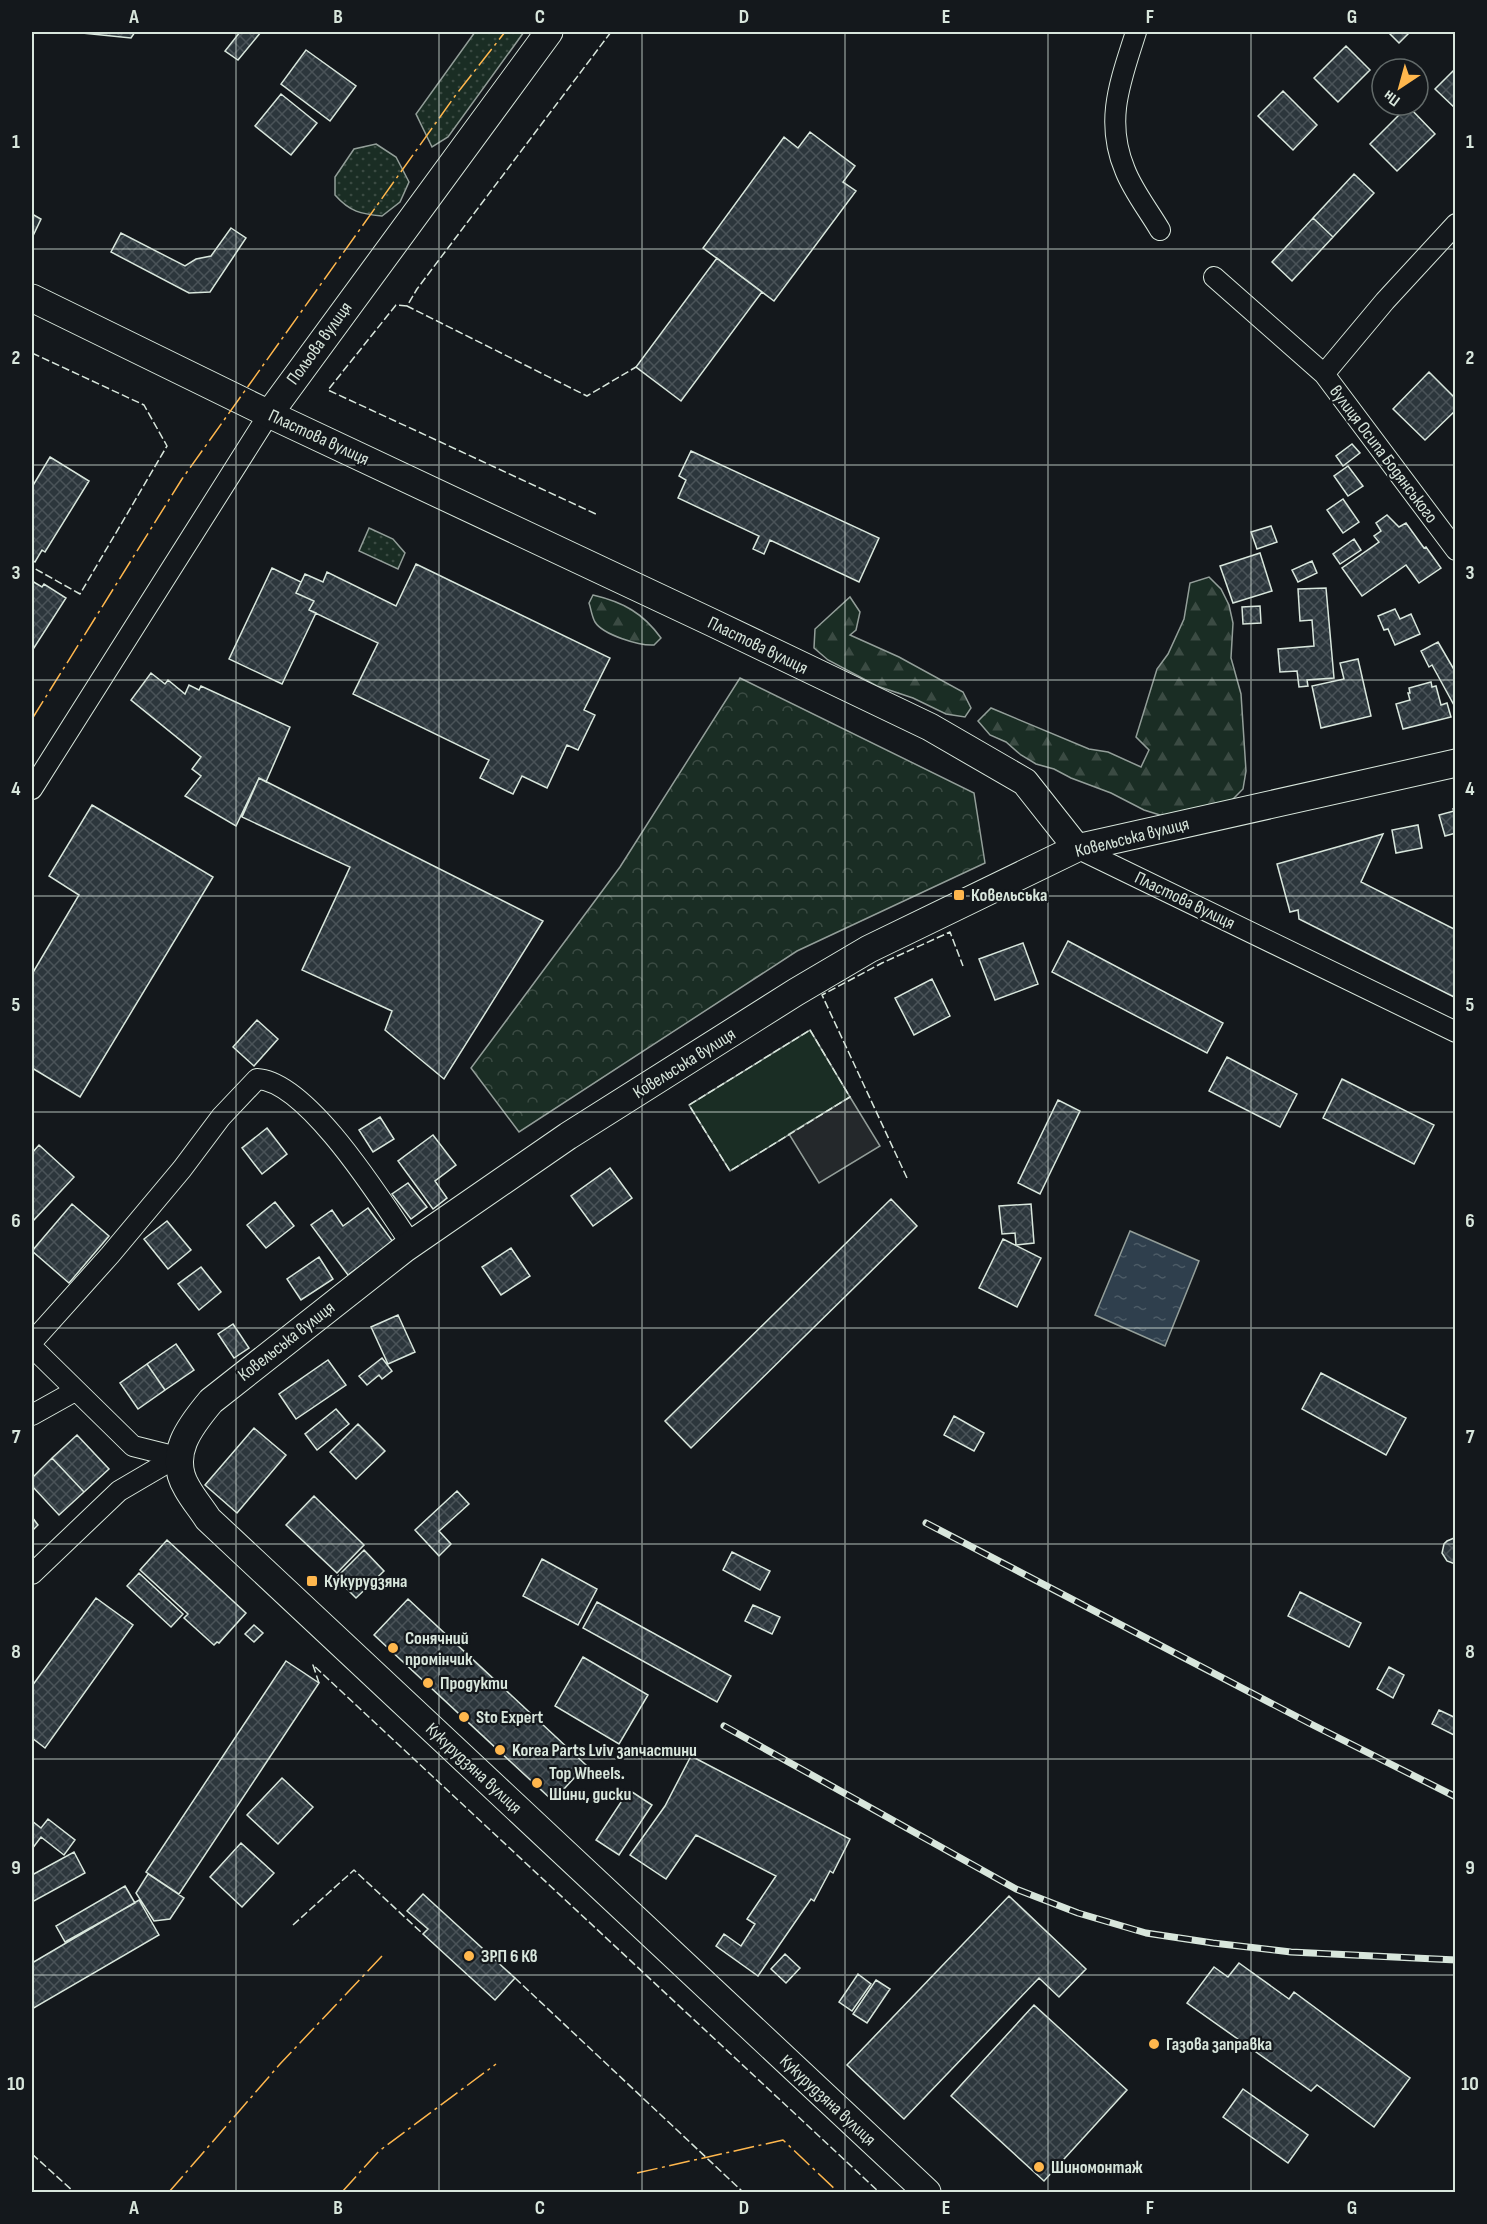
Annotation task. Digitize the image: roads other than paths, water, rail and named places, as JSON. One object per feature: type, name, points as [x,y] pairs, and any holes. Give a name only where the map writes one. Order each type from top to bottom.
[{"type":"main road","name":"Польова вулиця","points":[[269,414],[549,32]]},
{"type":"main road","name":"Пластова вулиця","points":[[32,298],[269,414],[930,727],[1025,782],[1077,848]]},
{"type":"main road","name":"Ковельська вулиця","points":[[177,1457],[191,1424],[211,1401],[411,1244],[568,1136],[796,992],[869,949],[1077,848],[1455,763]]},
{"type":"main road","name":"Кукурудзяна вулиця","points":[[177,1457],[185,1486],[208,1519],[927,2193]]},
{"type":"street","points":[[1136,32],[1116,96],[1115,135],[1125,171],[1160,230]]},
{"type":"street","name":"вулиця Осипа Бодянського","points":[[1455,224],[1385,301],[1324,374],[1455,550]]},
{"type":"street","points":[[1214,277],[1324,374]]},
{"type":"street","name":"Польова вулиця","points":[[32,789],[269,414]]},
{"type":"street","name":"Пластова вулиця","points":[[1077,848],[1455,1032]]},
{"type":"street","points":[[32,1342],[111,1255],[182,1169],[221,1117],[257,1079],[268,1079],[281,1087],[309,1109],[329,1130],[411,1244]]},
{"type":"street","points":[[32,1347],[134,1446],[177,1457]]},
{"type":"street","points":[[32,1415],[75,1391]]},
{"type":"street","points":[[32,1574],[119,1491],[177,1457]]},
{"type":"water","points":[[1130,1231],[1199,1261],[1165,1346],[1095,1315]]},
{"type":"railway","points":[[926,1523],[1456,1797]]},
{"type":"railway","points":[[724,1726],[1016,1889],[1078,1913],[1146,1933],[1213,1943],[1291,1952],[1456,1960]]},
{"type":"place","name":"Ковельська","points":[[959,895]]},
{"type":"place","name":"Кукурудзяна","points":[[312,1581]]},
{"type":"place","name":"Сонячний промінчик","points":[[393,1648]]},
{"type":"place","name":"Продукти","points":[[428,1683]]},
{"type":"place","name":"Sto Expert","points":[[464,1717]]},
{"type":"place","name":"Korea Parts Lviv запчастини","points":[[500,1750]]},
{"type":"place","name":"Top Wheels. Шини, диски","points":[[537,1783]]},
{"type":"place","name":"ЗРП 6 Кв","points":[[469,1956]]},
{"type":"place","name":"Газова заправка","points":[[1154,2044]]},
{"type":"place","name":"Шиномонтаж","points":[[1039,2167]]}]
